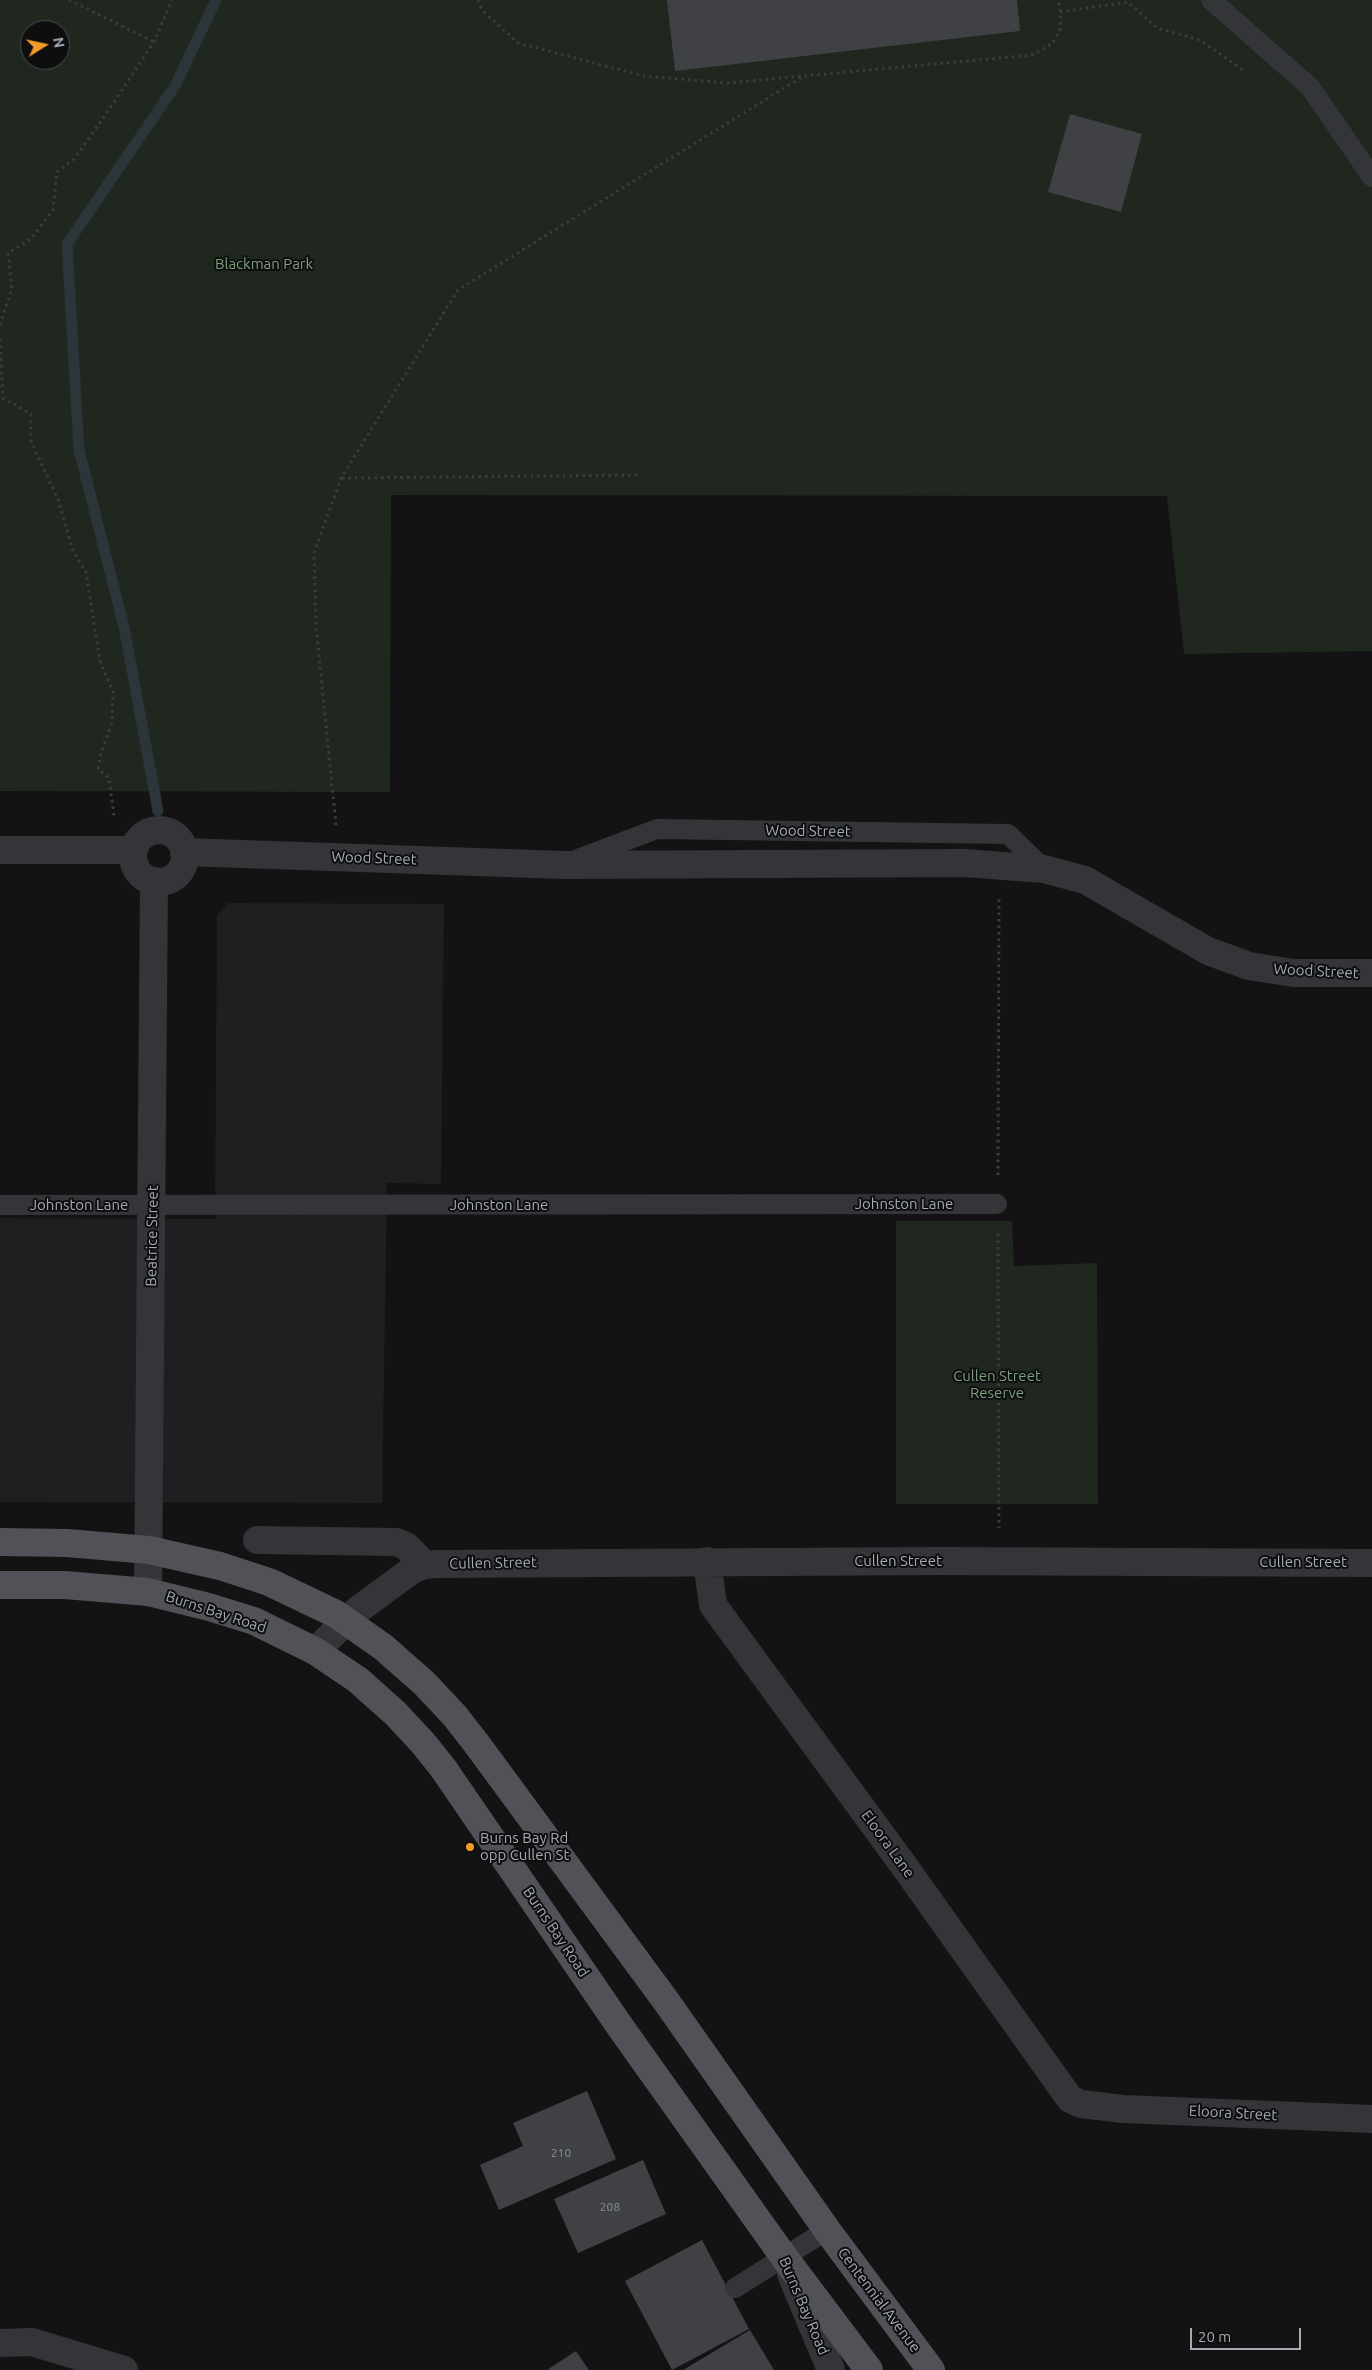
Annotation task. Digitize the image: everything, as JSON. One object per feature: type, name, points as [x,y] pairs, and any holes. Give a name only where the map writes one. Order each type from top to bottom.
[{"type":"main road","points":[[0,1542],[67,1543],[149,1550],[220,1566],[269,1582],[336,1614],[383,1647],[424,1683],[455,1716],[666,2000],[827,2230]]},
{"type":"main road","name":"Burns Bay Road","points":[[0,1584],[65,1585],[148,1592],[209,1607],[254,1621],[314,1651],[358,1680],[389,1708],[428,1749],[465,1798],[621,2028],[784,2257]]},
{"type":"main road","name":"Centennial Avenue","points":[[827,2230],[931,2370]]},
{"type":"main road","points":[[784,2257],[869,2370]]},
{"type":"street","points":[[0,850],[126,850],[140,838],[155,830],[173,833],[180,840],[184,852],[184,864],[180,871],[166,881],[154,881],[143,876],[137,870],[126,850]]},
{"type":"street","name":"Wood Street","points":[[184,852],[564,865],[964,864],[1044,869],[1085,880],[1208,951],[1249,966],[1294,973],[1372,974]]},
{"type":"street","name":"Beatrice Street","points":[[148,1592],[153,1205],[154,881]]},
{"type":"street","points":[[257,1540],[396,1542],[406,1546],[425,1565]]},
{"type":"street","name":"Cullen Street","points":[[314,1651],[367,1603],[412,1570],[425,1565],[452,1563],[707,1562],[1372,1563]]},
{"type":"street","name":"Eloora Lane","points":[[707,1562],[713,1605],[902,1863],[1056,2080],[1070,2098],[1081,2104],[1094,2107]]},
{"type":"street","name":"Eloora Street","points":[[1094,2107],[1372,2119]]},
{"type":"street","name":"Burns Bay Road","points":[[784,2257],[831,2370]]},
{"type":"street","points":[[0,2343],[32,2342],[124,2370]]},
{"type":"lane","points":[[1211,0],[1310,87],[1372,177]]},
{"type":"lane","name":"Wood Street","points":[[564,865],[657,829],[1008,834],[1044,869]]},
{"type":"lane","name":"Johnston Lane","points":[[0,1205],[998,1204]]},
{"type":"lane","points":[[735,2288],[827,2230]]},
{"type":"path","points":[[69,0],[154,42]]},
{"type":"path","points":[[0,324],[12,288],[8,253],[31,239],[53,210],[57,172],[74,159],[154,42],[172,0]]},
{"type":"path","points":[[478,0],[482,10],[518,43],[644,76],[728,84],[1032,56],[1052,44],[1061,28],[1059,0]]},
{"type":"path","points":[[1060,12],[1128,2],[1157,28],[1200,40],[1246,73]]},
{"type":"path","points":[[338,857],[334,799],[316,626],[314,553],[341,478],[458,290],[802,77]]},
{"type":"path","points":[[0,339],[3,398],[31,414],[31,441],[58,499],[73,552],[86,572],[100,661],[113,692],[112,723],[101,753],[98,769],[109,778],[126,850]]},
{"type":"path","points":[[341,478],[639,475]]},
{"type":"shaded area","points":[[228,903],[444,904],[441,1184],[387,1183],[382,1503],[0,1502],[0,1218],[215,1219],[217,915]]},
{"type":"green space","name":"Blackman Park","points":[[0,0],[1372,0],[1372,651],[1184,654],[1167,496],[391,495],[390,792],[0,791]]},
{"type":"green space","name":"Cullen Street Reserve","points":[[896,1221],[1012,1221],[1014,1266],[1097,1263],[1098,1504],[896,1504]]},
{"type":"building","points":[[667,0],[1017,0],[1020,31],[675,71]]},
{"type":"building","points":[[1070,114],[1142,134],[1121,212],[1048,192]]},
{"type":"building","points":[[587,2091],[616,2159],[499,2210],[480,2165],[523,2146],[513,2123]]},
{"type":"building","points":[[643,2160],[666,2214],[578,2253],[554,2199]]},
{"type":"building","points":[[702,2240],[749,2329],[672,2370],[625,2281]]},
{"type":"building","points":[[750,2330],[774,2370],[683,2370]]},
{"type":"building","points":[[576,2351],[589,2370],[547,2370]]},
{"type":"waterway","points":[[158,811],[124,627],[79,450],[67,244],[175,86],[216,0]]},
{"type":"place","name":"Burns Bay Rd opp Cullen St","points":[[470,1847]]}]
